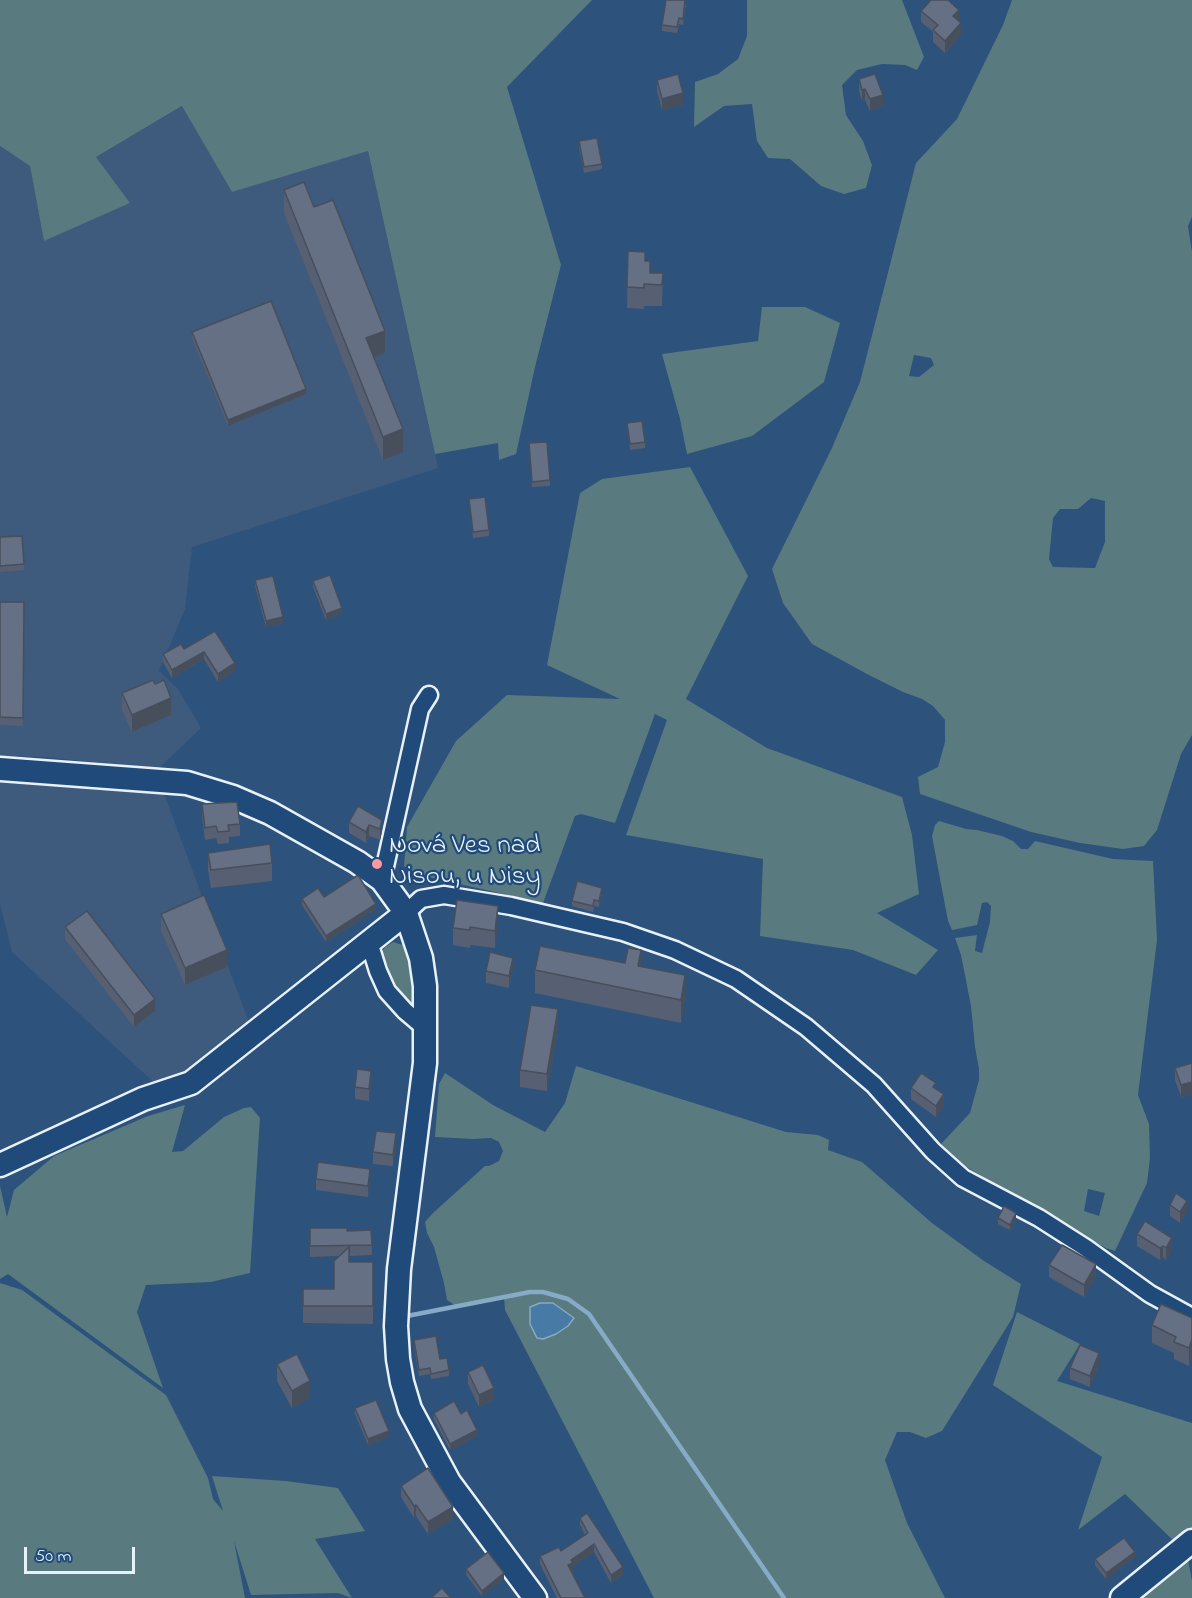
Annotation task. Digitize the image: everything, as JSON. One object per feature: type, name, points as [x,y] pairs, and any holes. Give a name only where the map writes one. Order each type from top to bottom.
[{"type":"street","points":[[382,880],[420,709],[429,694]]},
{"type":"street","points":[[0,769],[187,783],[233,797],[270,813],[357,862],[382,880],[406,913],[421,958],[425,986],[425,1063],[399,1269],[396,1326],[402,1382],[410,1409],[449,1482],[535,1598]]},
{"type":"street","points":[[0,1165],[143,1100],[191,1083],[421,899],[444,895],[511,906],[623,932],[675,950],[736,979],[806,1027],[874,1085],[933,1151],[963,1178],[1039,1218],[1150,1294],[1192,1317]]},
{"type":"street","points":[[369,942],[387,991],[425,1028]]},
{"type":"street","points":[[1122,1598],[1191,1549]]},
{"type":"shaded area","points":[[183,106],[232,192],[368,151],[438,468],[192,547],[185,609],[159,671],[178,689],[201,728],[158,769],[44,757],[0,756],[0,146],[30,166],[44,240],[130,203],[96,157]]},
{"type":"shaded area","points":[[0,781],[163,791],[251,1028],[208,1062],[160,1088],[12,952],[0,904]]},
{"type":"shaded area","points":[[540,1303],[553,1303],[574,1318],[568,1326],[556,1334],[543,1339],[537,1338],[530,1324],[530,1307]]},
{"type":"green space","points":[[0,0],[592,0],[507,87],[561,265],[516,454],[499,460],[498,443],[435,454],[368,151],[232,192],[182,106],[96,157],[130,203],[44,241],[30,166],[0,146]]},
{"type":"green space","points":[[747,0],[902,0],[924,57],[917,70],[905,65],[882,64],[857,70],[842,85],[846,115],[863,141],[872,165],[866,188],[844,194],[821,186],[790,159],[768,158],[757,141],[752,104],[724,106],[694,127],[695,82],[718,74],[738,59],[747,36]]},
{"type":"green space","points":[[1012,0],[1192,0],[1192,217],[1188,226],[1192,252],[1192,735],[1181,754],[1157,830],[1144,846],[1123,849],[1080,843],[1031,832],[920,794],[918,777],[938,767],[945,742],[945,720],[933,706],[922,699],[867,674],[812,644],[783,603],[772,569],[832,448],[860,382],[916,163],[957,119],[1003,25]],"holes":[[[914,355],[931,358],[934,365],[919,377],[909,376]],[[1091,498],[1105,501],[1105,542],[1095,568],[1053,567],[1049,559],[1053,518],[1060,509],[1078,509]]]},
{"type":"green space","points":[[762,307],[805,307],[840,323],[824,382],[752,436],[687,454],[662,354],[758,341]]},
{"type":"green space","points":[[690,467],[748,576],[686,699],[767,748],[902,797],[912,835],[919,894],[877,913],[938,950],[916,975],[853,950],[760,936],[763,859],[626,835],[667,720],[655,714],[615,823],[581,814],[575,816],[543,903],[420,875],[404,866],[407,827],[456,741],[507,695],[620,699],[547,665],[580,493],[602,479]]},
{"type":"green space","points":[[939,821],[1002,836],[1013,841],[1021,849],[1028,849],[1035,841],[1113,859],[1153,861],[1157,940],[1138,1095],[1149,1124],[1150,1158],[1147,1183],[1115,1251],[1106,1248],[956,1161],[941,1144],[970,1113],[979,1080],[971,1006],[961,955],[955,938],[977,935],[975,951],[982,953],[990,922],[991,906],[987,902],[982,903],[977,925],[952,930],[948,921],[932,836],[935,825]],"holes":[[[1088,1189],[1105,1193],[1099,1216],[1084,1211]]]},
{"type":"green space","points":[[393,942],[410,950],[419,978],[414,1009],[400,994],[386,973],[380,955],[385,947]]},
{"type":"green space","points":[[576,1066],[786,1132],[818,1135],[829,1140],[828,1150],[862,1162],[932,1223],[984,1261],[1021,1284],[1013,1317],[942,1431],[926,1438],[910,1432],[897,1432],[885,1460],[907,1523],[945,1598],[654,1598],[505,1310],[504,1296],[456,1306],[447,1300],[434,1247],[427,1233],[425,1222],[485,1166],[499,1161],[503,1151],[499,1142],[491,1138],[435,1137],[439,1084],[445,1073],[493,1105],[545,1132],[565,1103]]},
{"type":"green space","points":[[185,1105],[172,1152],[183,1151],[224,1117],[244,1108],[251,1107],[260,1118],[250,1273],[211,1282],[146,1285],[137,1312],[163,1388],[8,1274],[0,1279],[0,1186],[7,1217],[14,1190],[54,1156],[148,1116]]},
{"type":"green space","points":[[0,1283],[22,1290],[166,1395],[208,1478],[213,1499],[223,1511],[212,1476],[286,1481],[338,1488],[365,1531],[315,1539],[352,1598],[338,1593],[251,1595],[234,1541],[245,1598],[0,1598]]},
{"type":"green space","points":[[1017,1312],[1080,1344],[1057,1381],[1192,1423],[1192,1534],[1178,1545],[1125,1494],[1078,1530],[1102,1457],[993,1385]]},
{"type":"green space","points":[[1188,1560],[1192,1598],[1137,1598]]},
{"type":"building","points":[[666,0],[685,0],[683,19],[679,18],[677,27],[662,25]]},
{"type":"building","points":[[931,0],[948,0],[959,10],[953,16],[961,23],[945,41],[933,30],[938,25],[921,11]]},
{"type":"building","points":[[678,74],[683,93],[662,99],[657,80]]},
{"type":"building","points":[[875,74],[883,95],[870,99],[865,89],[862,90],[859,79]]},
{"type":"building","points":[[597,138],[602,164],[584,167],[579,141]]},
{"type":"building","points":[[304,182],[314,207],[333,200],[385,331],[366,338],[403,429],[383,437],[284,190]]},
{"type":"building","points":[[628,251],[645,252],[645,261],[650,261],[650,273],[663,273],[662,285],[644,284],[644,288],[627,287]]},
{"type":"building","points":[[271,301],[306,389],[228,420],[192,332]]},
{"type":"building","points":[[642,421],[645,442],[630,444],[627,423]]},
{"type":"building","points":[[547,442],[550,480],[532,482],[529,443]]},
{"type":"building","points":[[485,497],[489,530],[473,532],[469,499]]},
{"type":"building","points":[[22,536],[24,564],[0,566],[0,537]]},
{"type":"building","points":[[330,575],[342,608],[326,614],[313,581]]},
{"type":"building","points":[[273,576],[283,617],[266,621],[255,580]]},
{"type":"building","points":[[0,602],[24,602],[23,718],[0,717]]},
{"type":"building","points":[[215,631],[235,663],[218,674],[204,652],[172,670],[163,654],[181,644],[184,649]]},
{"type":"building","points":[[153,680],[155,684],[164,680],[171,698],[132,715],[122,693]]},
{"type":"building","points":[[237,802],[240,824],[228,825],[229,831],[218,832],[216,826],[205,828],[202,804]]},
{"type":"building","points":[[358,806],[382,820],[380,829],[369,825],[366,832],[349,822]]},
{"type":"building","points":[[270,844],[272,863],[211,870],[208,853]]},
{"type":"building","points":[[358,875],[376,904],[326,936],[302,899],[318,888],[324,897]]},
{"type":"building","points":[[577,881],[602,888],[599,901],[594,900],[593,906],[572,901]]},
{"type":"building","points":[[204,895],[227,950],[185,968],[161,914]]},
{"type":"building","points":[[457,900],[498,906],[495,931],[470,927],[470,930],[453,928]]},
{"type":"building","points":[[87,911],[155,999],[134,1015],[65,927]]},
{"type":"building","points":[[540,946],[625,963],[628,948],[641,950],[638,966],[685,975],[681,1000],[535,970]]},
{"type":"building","points":[[490,952],[513,958],[509,976],[486,971]]},
{"type":"building","points":[[531,1005],[558,1009],[547,1074],[520,1070]]},
{"type":"building","points":[[1192,1063],[1192,1082],[1181,1085],[1175,1068]]},
{"type":"building","points":[[357,1069],[371,1071],[369,1089],[355,1087]]},
{"type":"building","points":[[921,1073],[936,1083],[933,1087],[944,1094],[936,1106],[911,1088]]},
{"type":"building","points":[[376,1131],[396,1133],[393,1155],[373,1152]]},
{"type":"building","points":[[318,1162],[370,1169],[368,1186],[316,1179]]},
{"type":"building","points":[[1176,1193],[1187,1201],[1180,1212],[1170,1205]]},
{"type":"building","points":[[1004,1206],[1016,1213],[1010,1225],[998,1218]]},
{"type":"building","points":[[1145,1221],[1172,1238],[1166,1248],[1163,1246],[1160,1248],[1137,1234]]},
{"type":"building","points":[[310,1228],[371,1230],[372,1245],[310,1246]]},
{"type":"building","points":[[1062,1245],[1096,1264],[1084,1285],[1049,1265]]},
{"type":"building","points":[[349,1247],[349,1262],[373,1262],[373,1306],[303,1306],[303,1289],[334,1289],[334,1261]]},
{"type":"building","points":[[1161,1304],[1192,1318],[1192,1339],[1189,1348],[1174,1342],[1176,1337],[1152,1325]]},
{"type":"building","points":[[436,1336],[440,1359],[447,1358],[449,1370],[431,1374],[430,1368],[419,1370],[414,1340]]},
{"type":"building","points":[[1080,1345],[1099,1353],[1090,1376],[1070,1368]]},
{"type":"building","points":[[297,1354],[310,1381],[292,1391],[277,1364]]},
{"type":"building","points":[[483,1365],[494,1388],[479,1395],[468,1372]]},
{"type":"building","points":[[376,1400],[389,1431],[368,1439],[355,1408]]},
{"type":"building","points":[[454,1401],[461,1414],[467,1410],[477,1430],[450,1444],[434,1413]]},
{"type":"building","points":[[428,1468],[453,1507],[428,1522],[401,1486]]},
{"type":"building","points":[[587,1513],[623,1567],[611,1575],[594,1544],[571,1560],[573,1563],[568,1565],[585,1598],[561,1598],[540,1556],[559,1547],[561,1551],[588,1533],[580,1518]]},
{"type":"building","points":[[1124,1538],[1135,1552],[1106,1573],[1095,1559]]},
{"type":"building","points":[[488,1552],[504,1573],[482,1591],[466,1569]]},
{"type":"building","points":[[442,1588],[451,1598],[431,1598]]},
{"type":"waterway","points":[[407,1316],[530,1292],[543,1292],[568,1299],[589,1314],[784,1598]]},
{"type":"place","name":"Nová Ves nad Nisou, u Nisy","points":[[377,864]]}]
